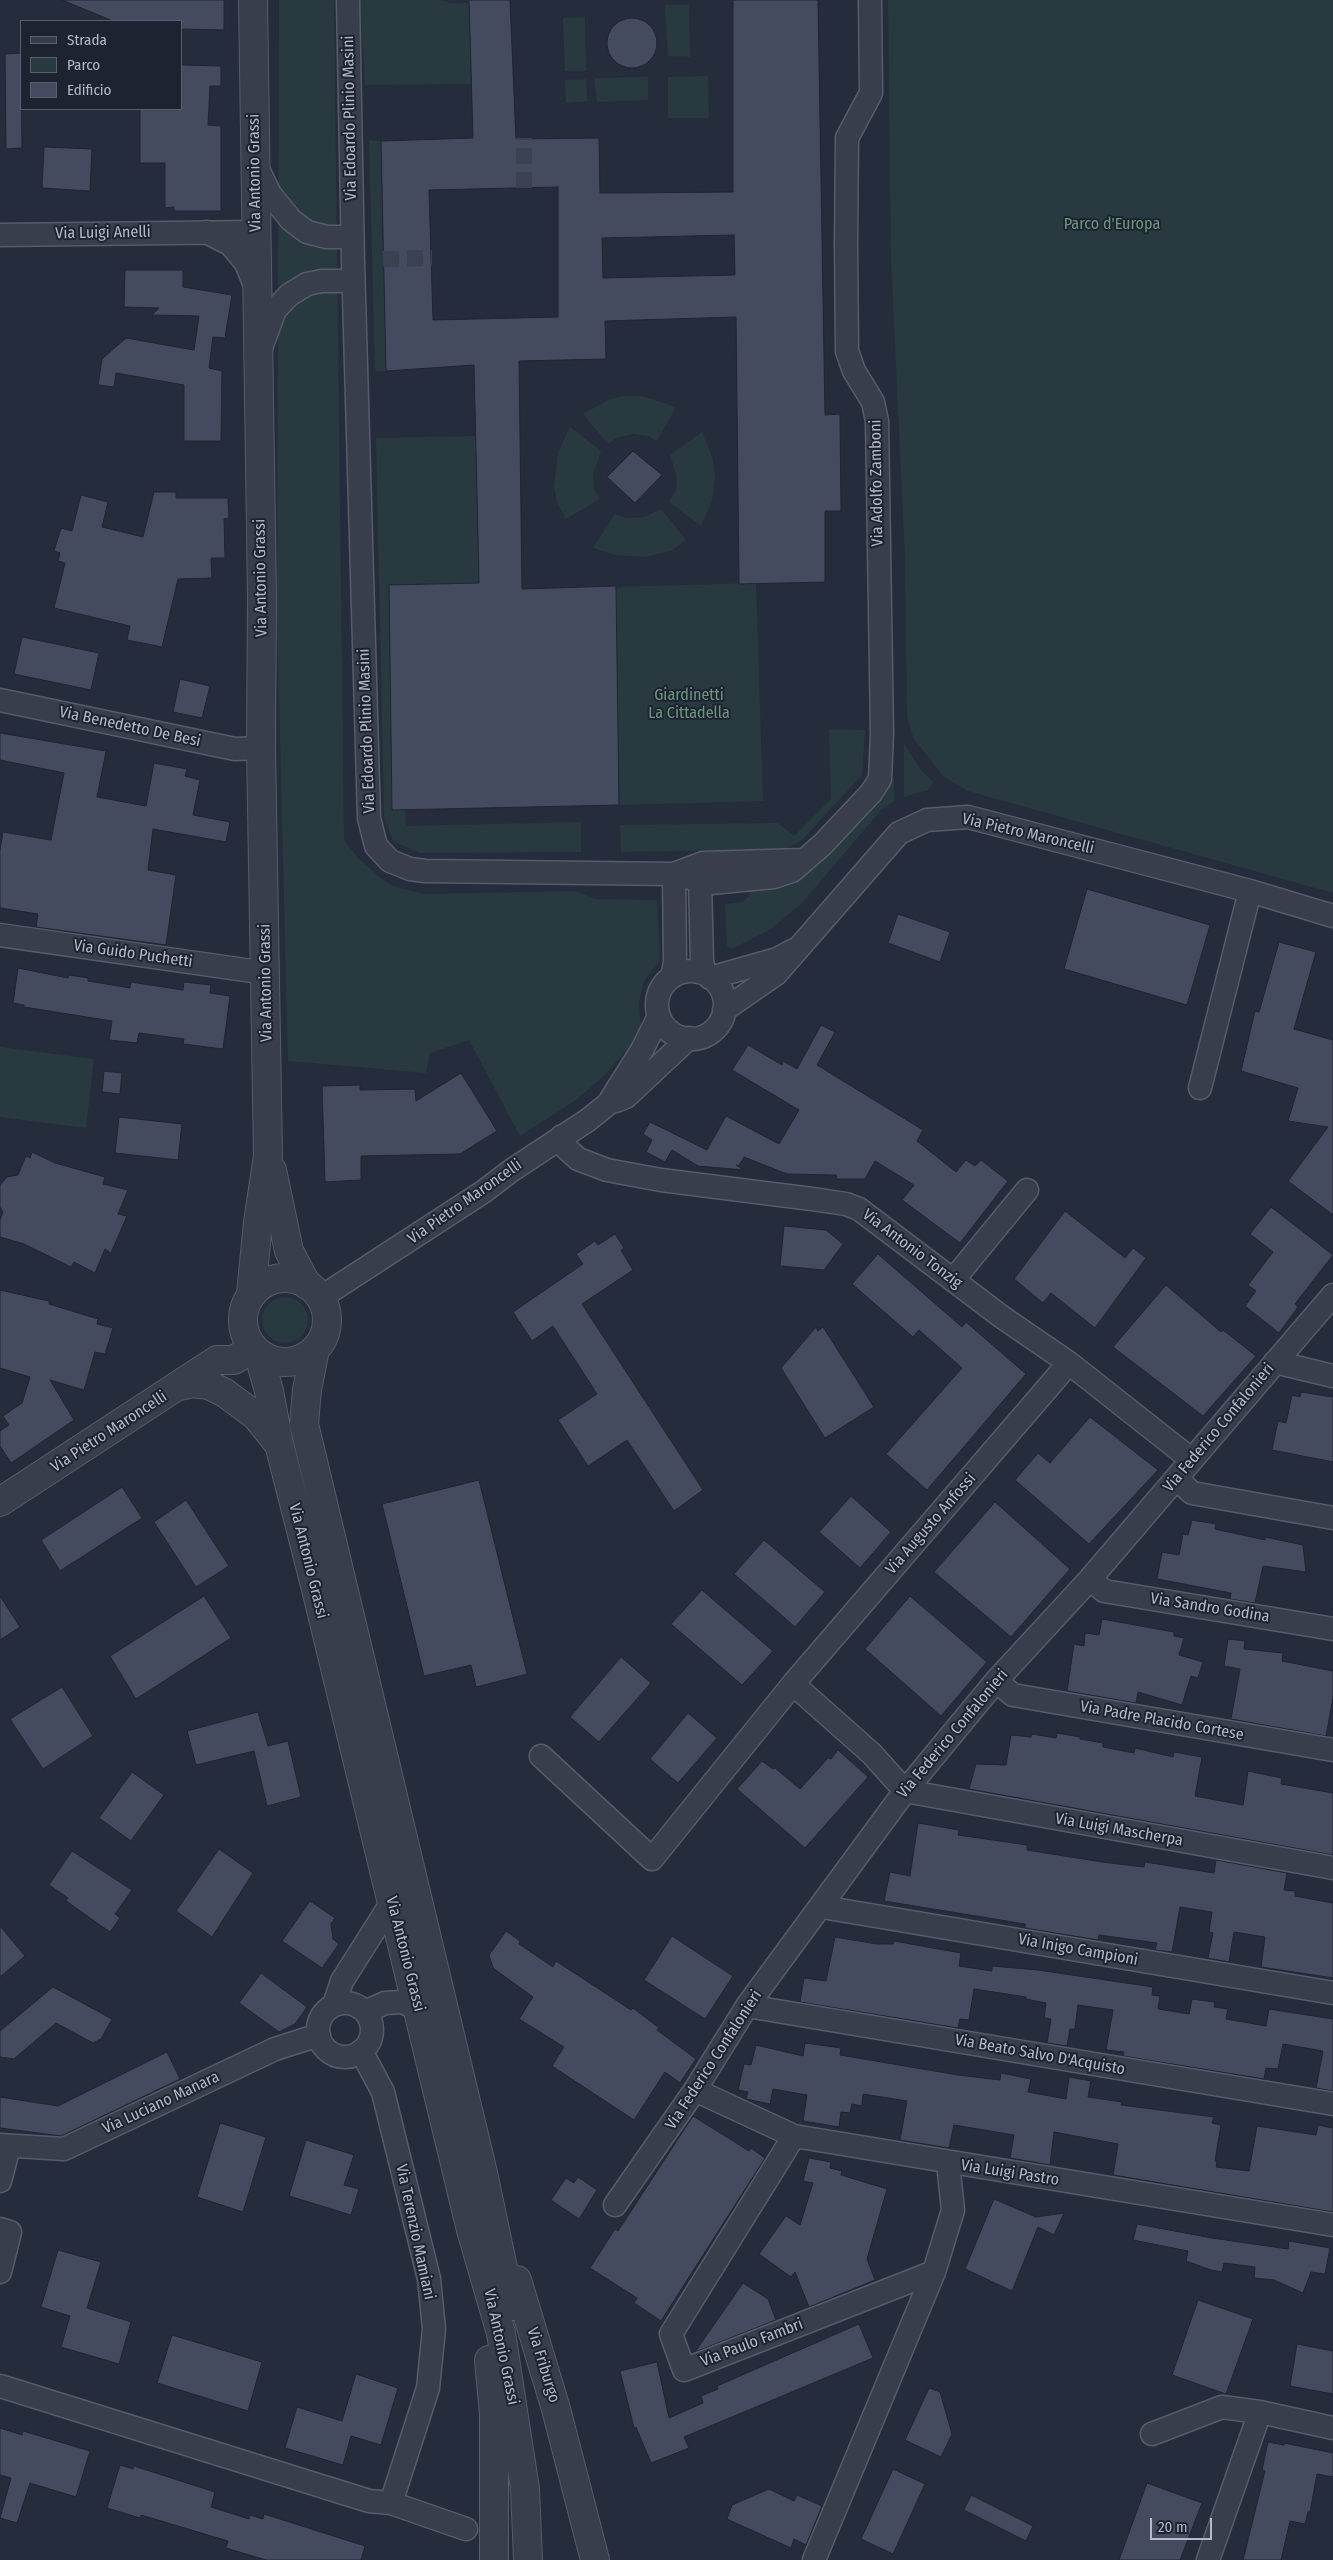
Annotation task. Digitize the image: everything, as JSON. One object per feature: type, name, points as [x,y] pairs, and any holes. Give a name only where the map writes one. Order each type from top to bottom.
[{"type":"street","name":"Via Antonio Grassi","points":[[247,1306],[268,1156],[261,748],[262,597],[254,161],[254,0]]},
{"type":"street","name":"Via Edoardo Plinio Masini","points":[[348,0],[353,281],[369,818],[376,846],[390,860],[410,869],[425,871],[674,874],[700,882]]},
{"type":"street","name":"Via Adolfo Zamboni","points":[[700,882],[740,881],[774,877],[792,871],[871,793],[880,779],[882,768],[877,421],[873,402],[854,371],[847,351],[845,162],[847,138],[872,93],[870,0]]},
{"type":"street","points":[[254,161],[270,194],[290,220],[308,232],[327,237],[352,237]]},
{"type":"street","name":"Via Luigi Anelli","points":[[0,235],[205,231],[256,232]]},
{"type":"street","name":"Via Luigi Anelli","points":[[205,231],[230,244],[246,263],[257,292]]},
{"type":"street","points":[[258,356],[276,310],[288,295],[307,284],[322,281],[353,281]]},
{"type":"street","name":"Via Benedetto De Besi","points":[[0,700],[235,749],[261,748]]},
{"type":"street","name":"Via Pietro Maroncelli","points":[[724,1010],[776,974],[899,833],[927,820],[968,817],[1250,891],[1333,916]]},
{"type":"street","points":[[672,977],[675,962],[674,874],[703,863],[806,859]]},
{"type":"street","points":[[700,882],[702,961],[708,976],[722,992],[724,1010],[720,1021],[712,1031],[701,1036],[689,1038],[671,1032],[659,1016],[657,1005],[658,994],[664,984],[672,977],[688,971],[708,976]]},
{"type":"street","points":[[1200,1088],[1250,891]]},
{"type":"street","name":"Via Guido Puchetti","points":[[0,935],[266,973]]},
{"type":"street","name":"Via Pietro Maroncelli","points":[[708,976],[777,959],[797,949]]},
{"type":"street","name":"Via Pietro Maroncelli","points":[[608,1104],[642,1050],[659,1016]]},
{"type":"street","name":"Via Pietro Maroncelli","points":[[314,1291],[483,1192],[562,1136],[588,1120],[608,1104],[626,1097],[689,1038]]},
{"type":"street","name":"Via Antonio Tonzig","points":[[562,1136],[565,1147],[578,1160],[607,1170],[661,1180],[846,1204],[859,1209],[1002,1317],[1070,1363],[1192,1460]]},
{"type":"street","name":"Via Antonio Grassi","points":[[268,1156],[289,1251],[314,1291]]},
{"type":"street","points":[[954,1279],[1027,1190]]},
{"type":"street","points":[[217,1360],[220,1345],[247,1306],[263,1284],[277,1278],[293,1279],[314,1291],[326,1313],[326,1329],[315,1349],[302,1358],[287,1362],[271,1360],[255,1350],[245,1334],[247,1306]]},
{"type":"street","name":"Via Federico Confalonieri","points":[[615,2205],[695,2090],[747,2006],[822,1907],[905,1791],[996,1681],[1090,1580],[1333,1295]]},
{"type":"street","name":"Via Antonio Grassi","points":[[315,1349],[307,1390],[304,1424],[483,2172],[534,2421],[544,2504],[544,2560]]},
{"type":"street","name":"Via Antonio Grassi","points":[[255,1350],[269,1391],[279,1444],[471,2230],[490,2289],[503,2343],[524,2489],[528,2560]]},
{"type":"street","name":"Via Pietro Maroncelli","points":[[0,1502],[217,1360],[234,1360],[255,1350]]},
{"type":"street","points":[[1275,1362],[1333,1376]]},
{"type":"street","name":"Via Augusto Anfossi","points":[[541,1756],[652,1859],[793,1684],[1070,1363]]},
{"type":"street","points":[[179,1386],[192,1383],[209,1386],[225,1393],[256,1416],[279,1444]]},
{"type":"street","points":[[1177,1479],[1192,1493],[1333,1518]]},
{"type":"street","name":"Via Sandro Godina","points":[[1090,1580],[1104,1591],[1333,1629]]},
{"type":"street","name":"Via Padre Placido Cortese","points":[[996,1681],[1013,1695],[1333,1750]]},
{"type":"street","points":[[793,1684],[872,1754],[905,1791]]},
{"type":"street","name":"Via Luigi Mascherpa","points":[[905,1791],[1333,1868]]},
{"type":"street","points":[[334,2005],[351,2003],[365,2012],[372,2028],[371,2037],[361,2051],[344,2057],[335,2055],[322,2044],[319,2035],[321,2017],[334,2005],[342,1981],[392,1902]]},
{"type":"street","name":"Via Inigo Campioni","points":[[822,1907],[1333,1993]]},
{"type":"street","points":[[365,2012],[385,2003],[402,2002],[418,2009]]},
{"type":"street","name":"Via Beato Salvo D'Acquisto","points":[[747,2006],[1333,2104]]},
{"type":"street","name":"Via Luciano Manara","points":[[4,2146],[64,2149],[276,2049],[319,2035]]},
{"type":"street","name":"Via Terenzio Mamiani","points":[[361,2051],[383,2092],[429,2279],[434,2329],[428,2388],[390,2503]]},
{"type":"street","name":"Via Luigi Pastro","points":[[695,2090],[794,2136],[948,2163],[1333,2225]]},
{"type":"street","name":"Via Paulo Fambri","points":[[794,2136],[671,2334],[684,2370],[934,2272]]},
{"type":"street","points":[[0,2181],[4,2146]]},
{"type":"street","points":[[814,2560],[934,2272],[953,2210],[948,2163]]},
{"type":"street","name":"Via Friburgo","points":[[483,2172],[556,2409],[594,2560]]},
{"type":"street","points":[[0,2229],[10,2232],[0,2272]]},
{"type":"street","points":[[471,2230],[494,2414],[494,2560]]},
{"type":"street","points":[[0,2386],[369,2501],[390,2503],[466,2529]]},
{"type":"street","points":[[1152,2434],[1222,2408],[1260,2412],[1333,2428]]},
{"type":"street","points":[[1208,2560],[1260,2412]]},
{"type":"green space","points":[[279,0],[334,0],[344,840],[357,857],[384,881],[396,887],[424,894],[575,891],[595,899],[657,900],[660,961],[644,981],[639,1002],[641,1028],[628,1048],[605,1075],[576,1100],[520,1136],[469,1040],[430,1053],[426,1073],[288,1061],[277,616]]},
{"type":"green space","points":[[360,0],[441,0],[450,3],[469,3],[471,84],[365,85]]},
{"type":"green space","name":"Parco d'Europa","points":[[888,0],[1333,0],[1333,893],[968,791],[944,777],[914,739],[907,717],[905,558],[891,259]]},
{"type":"green space","points":[[665,5],[689,5],[690,57],[668,56]]},
{"type":"green space","points":[[585,17],[586,71],[565,71],[563,18]]},
{"type":"green space","points":[[708,76],[709,118],[668,118],[668,77]]},
{"type":"green space","points":[[648,77],[648,100],[597,102],[594,78]]},
{"type":"green space","points":[[586,79],[587,101],[566,103],[565,80]]},
{"type":"green space","points":[[369,140],[381,141],[386,371],[375,371]]},
{"type":"green space","points":[[625,396],[643,396],[676,407],[657,441],[648,436],[633,434],[616,438],[608,444],[583,414],[610,399]]},
{"type":"green space","points":[[570,427],[601,451],[593,474],[594,489],[600,499],[566,519],[557,502],[554,487],[558,452]]},
{"type":"green space","points":[[702,432],[712,456],[715,478],[712,501],[701,526],[669,502],[676,490],[677,477],[670,455]]},
{"type":"green space","points":[[476,436],[479,583],[389,585],[392,810],[405,809],[406,826],[581,822],[581,852],[420,853],[393,841],[384,818],[376,438]]},
{"type":"green space","points":[[661,509],[686,540],[671,551],[646,557],[616,555],[593,548],[615,514],[627,518],[645,517]]},
{"type":"green space","name":"Giardinetti La Cittadella","points":[[756,583],[763,801],[619,805],[616,587]]},
{"type":"green space","points":[[829,729],[865,730],[862,775],[801,841],[785,849],[621,852],[620,825],[778,823],[794,836],[831,799]]},
{"type":"green space","points":[[904,744],[920,769],[933,782],[928,790],[904,797]]},
{"type":"green space","points":[[894,777],[894,801],[881,810],[802,903],[771,929],[738,946],[732,948],[727,946],[725,904],[743,902],[749,896],[748,886],[807,872],[828,856],[880,802]]},
{"type":"green space","points":[[0,1047],[94,1059],[86,1128],[0,1117]]},
{"type":"green space","points":[[290,1297],[294,1298],[304,1307],[307,1311],[307,1329],[298,1339],[290,1343],[280,1343],[272,1339],[263,1329],[262,1315],[266,1307],[276,1298]]},
{"type":"building","points":[[62,0],[224,0],[224,30],[182,29],[182,20],[111,20]]},
{"type":"building","points":[[469,0],[510,0],[516,139],[599,138],[600,193],[733,192],[733,0],[818,0],[825,415],[840,414],[841,511],[825,511],[825,582],[739,584],[736,317],[605,321],[606,359],[519,361],[522,589],[616,586],[619,805],[392,810],[389,585],[479,583],[474,365],[386,371],[381,141],[473,138]],"holes":[[[558,187],[558,317],[433,320],[429,190]],[[734,235],[735,275],[603,278],[602,238]]]},
{"type":"building","points":[[632,18],[642,20],[650,25],[655,33],[657,43],[655,53],[650,61],[642,66],[632,68],[622,66],[614,61],[609,53],[607,43],[609,33],[614,25],[622,20]]},
{"type":"building","points":[[20,53],[22,148],[6,149],[5,54]]},
{"type":"building","points":[[182,65],[221,66],[221,86],[210,86],[208,125],[221,126],[221,211],[174,211],[174,207],[165,208],[165,163],[140,163],[140,110],[182,110]]},
{"type":"building","points":[[44,147],[92,149],[90,191],[42,188]]},
{"type":"building","points":[[125,270],[183,270],[183,287],[232,295],[225,338],[213,337],[209,368],[222,371],[221,441],[184,441],[184,385],[116,373],[114,387],[98,385],[102,359],[126,338],[194,350],[199,316],[152,315],[159,308],[124,307]]},
{"type":"building","points":[[633,451],[662,475],[635,503],[607,477]]},
{"type":"building","points":[[154,492],[176,492],[176,498],[228,498],[229,518],[224,519],[225,558],[211,558],[212,578],[178,579],[162,647],[127,640],[130,626],[54,608],[65,563],[58,561],[60,553],[54,551],[61,528],[72,531],[81,495],[108,502],[102,527],[143,537]]},
{"type":"building","points":[[22,637],[99,653],[91,690],[14,674]]},
{"type":"building","points":[[180,679],[210,686],[202,718],[173,712]]},
{"type":"building","points":[[0,733],[106,751],[97,797],[146,806],[154,763],[187,769],[185,776],[200,780],[193,815],[230,822],[226,842],[153,829],[148,870],[176,875],[166,945],[36,927],[38,914],[0,908],[0,850],[3,832],[51,840],[64,773],[0,760]]},
{"type":"building","points":[[1087,889],[1210,925],[1187,1005],[1064,969]]},
{"type":"building","points":[[898,914],[950,932],[940,962],[888,943]]},
{"type":"building","points":[[1279,942],[1316,952],[1294,1029],[1333,1040],[1333,1215],[1288,1181],[1328,1127],[1288,1121],[1298,1088],[1241,1071],[1255,1011],[1259,1012]]},
{"type":"building","points":[[18,968],[68,978],[69,975],[88,978],[88,981],[130,988],[131,982],[183,990],[184,982],[211,985],[210,993],[230,996],[223,1049],[183,1044],[184,1039],[139,1033],[137,1043],[109,1040],[112,1021],[24,1007],[24,1005],[13,1003]]},
{"type":"building","points":[[821,1025],[835,1032],[817,1065],[923,1130],[917,1141],[956,1172],[966,1160],[975,1166],[981,1160],[1008,1181],[960,1243],[902,1200],[914,1185],[875,1161],[865,1179],[837,1179],[836,1175],[787,1174],[744,1157],[739,1166],[736,1165],[744,1170],[698,1166],[672,1150],[665,1162],[646,1152],[652,1140],[643,1134],[650,1122],[707,1150],[726,1116],[779,1144],[799,1110],[732,1070],[748,1045],[782,1065],[783,1061],[797,1069]]},
{"type":"building","points":[[104,1071],[122,1073],[120,1094],[102,1092]]},
{"type":"building","points":[[461,1073],[497,1131],[460,1154],[361,1156],[361,1180],[325,1182],[322,1086],[360,1085],[360,1090],[415,1089],[416,1101]]},
{"type":"building","points":[[119,1117],[182,1124],[178,1160],[115,1153]]},
{"type":"building","points":[[32,1152],[55,1163],[105,1177],[103,1184],[128,1190],[118,1214],[127,1216],[111,1253],[105,1249],[95,1273],[74,1262],[71,1267],[24,1244],[0,1237],[0,1220],[3,1212],[0,1207],[0,1185],[7,1177],[18,1175],[26,1156],[30,1158]]},
{"type":"building","points":[[1271,1207],[1333,1255],[1295,1304],[1298,1307],[1279,1333],[1245,1306],[1256,1291],[1248,1285],[1273,1252],[1250,1234]]},
{"type":"building","points":[[1065,1211],[1125,1258],[1133,1248],[1146,1258],[1095,1328],[1051,1293],[1043,1303],[1014,1279]]},
{"type":"building","points":[[784,1226],[826,1230],[843,1244],[824,1270],[780,1266]]},
{"type":"building","points":[[615,1234],[624,1248],[621,1250],[633,1270],[582,1304],[703,1490],[674,1511],[627,1440],[588,1466],[558,1420],[597,1394],[553,1326],[532,1341],[513,1312],[583,1264],[576,1254],[595,1241],[598,1245]]},
{"type":"building","points":[[878,1254],[962,1327],[966,1322],[1026,1374],[927,1490],[886,1454],[962,1368],[919,1330],[913,1337],[852,1284]]},
{"type":"building","points":[[1166,1285],[1221,1332],[1223,1330],[1256,1356],[1203,1416],[1113,1347]]},
{"type":"building","points":[[0,1290],[49,1301],[49,1304],[98,1319],[97,1324],[113,1328],[105,1354],[95,1352],[84,1390],[50,1380],[74,1420],[11,1463],[0,1446],[0,1431],[9,1425],[3,1416],[22,1403],[30,1377],[0,1368]]},
{"type":"building","points":[[816,1327],[818,1331],[823,1327],[874,1407],[825,1438],[781,1368]]},
{"type":"building","points":[[1301,1392],[1333,1397],[1333,1462],[1272,1450],[1278,1421],[1286,1423],[1292,1395],[1300,1397]]},
{"type":"building","points":[[1090,1417],[1158,1470],[1089,1544],[1015,1480],[1038,1453],[1050,1463]]},
{"type":"building","points":[[479,1480],[527,1674],[476,1687],[471,1665],[424,1676],[382,1504]]},
{"type":"building","points":[[122,1487],[142,1518],[60,1571],[41,1540]]},
{"type":"building","points":[[851,1496],[891,1532],[860,1568],[819,1532]]},
{"type":"building","points":[[186,1500],[229,1566],[196,1587],[154,1522]]},
{"type":"building","points":[[995,1502],[1070,1569],[1011,1637],[934,1572]]},
{"type":"building","points":[[1192,1520],[1216,1524],[1215,1529],[1265,1540],[1265,1537],[1303,1545],[1306,1572],[1263,1566],[1255,1603],[1230,1599],[1231,1593],[1157,1579],[1162,1552],[1179,1555],[1183,1534],[1188,1535]]},
{"type":"building","points":[[764,1540],[825,1592],[795,1627],[734,1574]]},
{"type":"building","points":[[702,1590],[773,1651],[742,1685],[671,1624]]},
{"type":"building","points":[[0,1596],[20,1627],[0,1640]]},
{"type":"building","points":[[204,1596],[231,1638],[136,1699],[110,1656]]},
{"type":"building","points":[[910,1596],[987,1662],[941,1716],[865,1649]]},
{"type":"building","points":[[1102,1619],[1174,1632],[1174,1636],[1184,1638],[1179,1655],[1203,1662],[1198,1678],[1191,1676],[1182,1705],[1138,1692],[1136,1703],[1067,1691],[1074,1644],[1084,1646],[1085,1633],[1099,1635]]},
{"type":"building","points":[[1228,1639],[1245,1641],[1244,1649],[1283,1653],[1282,1661],[1333,1671],[1333,1698],[1326,1736],[1231,1719],[1240,1669],[1224,1666]]},
{"type":"building","points":[[621,1657],[651,1683],[599,1742],[570,1717]]},
{"type":"building","points":[[62,1687],[93,1736],[43,1769],[10,1719]]},
{"type":"building","points":[[258,1712],[268,1746],[288,1741],[301,1797],[267,1806],[254,1751],[196,1765],[187,1731]]},
{"type":"building","points":[[688,1713],[717,1738],[678,1783],[650,1759]]},
{"type":"building","points":[[1057,1733],[1103,1743],[1103,1747],[1134,1753],[1135,1748],[1173,1757],[1174,1752],[1202,1757],[1195,1796],[1243,1805],[1248,1771],[1282,1778],[1281,1784],[1333,1793],[1333,1855],[969,1789],[976,1764],[1006,1765],[1011,1735],[1031,1737],[1032,1734],[1056,1738]]},
{"type":"building","points":[[838,1750],[868,1777],[805,1848],[737,1789],[762,1761],[773,1769],[775,1768],[800,1789],[828,1758],[831,1759]]},
{"type":"building","points":[[132,1772],[164,1795],[131,1841],[99,1818]]},
{"type":"building","points":[[918,1823],[959,1830],[958,1835],[1027,1845],[1027,1850],[1102,1862],[1144,1867],[1145,1862],[1214,1873],[1216,1860],[1287,1873],[1284,1890],[1295,1891],[1295,1896],[1333,1903],[1333,1978],[1261,1967],[1265,1937],[1234,1932],[1229,1962],[1208,1958],[1213,1933],[1209,1932],[1212,1912],[1180,1907],[1172,1952],[1155,1950],[1157,1943],[1099,1935],[1098,1940],[1025,1928],[1025,1924],[884,1901],[890,1872],[910,1876]]},
{"type":"building","points":[[219,1849],[253,1873],[212,1937],[176,1911]]},
{"type":"building","points":[[72,1851],[132,1890],[115,1914],[120,1918],[110,1932],[66,1901],[68,1898],[49,1885]]},
{"type":"building","points":[[310,1901],[335,1918],[331,1924],[333,1939],[339,1944],[322,1968],[282,1941]]},
{"type":"building","points":[[0,1926],[25,1956],[0,1977]]},
{"type":"building","points":[[506,1931],[520,1941],[519,1944],[553,1967],[556,1961],[631,2010],[633,2008],[659,2028],[657,2030],[696,2059],[680,2083],[665,2072],[634,2120],[552,2066],[564,2047],[519,2019],[533,1997],[493,1968],[489,1955]]},
{"type":"building","points":[[672,1936],[733,1976],[705,2019],[644,1980]]},
{"type":"building","points":[[835,1937],[877,1944],[893,1944],[894,1941],[961,1953],[959,1966],[992,1971],[992,1966],[1038,1970],[1153,1987],[1152,1995],[1160,1996],[1158,2009],[1189,2014],[1192,1999],[1215,2002],[1214,2007],[1228,2009],[1226,2019],[1266,2026],[1269,2009],[1333,2019],[1333,2091],[1316,2088],[1323,2051],[1283,2044],[1278,2069],[1266,2068],[1264,2079],[1123,2056],[1124,2052],[1106,2050],[1113,2010],[1078,2005],[1075,2029],[1070,2029],[1067,2046],[1047,2043],[1051,2019],[1044,2018],[1046,2003],[1026,1999],[1026,1997],[974,1989],[969,2020],[960,2019],[958,2028],[800,2002],[804,1978],[826,1981]]},
{"type":"building","points":[[261,1973],[307,2007],[295,2024],[279,2032],[239,2003]]},
{"type":"building","points":[[53,1987],[112,2019],[101,2039],[93,2043],[56,2023],[14,2059],[0,2057],[0,2031]]},
{"type":"building","points":[[805,2043],[841,2048],[840,2055],[958,2075],[1000,2080],[1001,2073],[1031,2079],[1028,2092],[1066,2099],[1069,2077],[1091,2081],[1088,2097],[1122,2102],[1121,2105],[1214,2117],[1212,2123],[1221,2125],[1215,2161],[1217,2161],[1216,2167],[1249,2171],[1257,2126],[1316,2135],[1318,2125],[1333,2128],[1333,2212],[1113,2175],[1118,2144],[1054,2132],[1050,2165],[1010,2158],[1014,2135],[954,2125],[949,2148],[900,2140],[907,2101],[863,2094],[862,2106],[852,2104],[850,2113],[841,2112],[839,2127],[803,2121],[807,2095],[773,2089],[770,2104],[746,2099],[748,2092],[738,2090],[744,2064],[751,2065],[756,2045],[803,2056]]},
{"type":"building","points":[[167,2052],[180,2079],[61,2136],[0,2128],[0,2097],[58,2106]]},
{"type":"building","points":[[693,2116],[749,2151],[751,2148],[765,2158],[661,2321],[634,2303],[637,2298],[590,2268],[615,2229],[618,2231]]},
{"type":"building","points":[[220,2123],[266,2137],[243,2212],[197,2197]]},
{"type":"building","points":[[306,2140],[354,2155],[344,2185],[359,2189],[351,2215],[289,2196]]},
{"type":"building","points":[[809,2158],[831,2162],[830,2168],[842,2171],[841,2175],[887,2189],[867,2259],[875,2280],[809,2307],[795,2272],[791,2277],[759,2254],[786,2216],[800,2225],[813,2183],[803,2181]]},
{"type":"building","points":[[578,2177],[597,2190],[579,2219],[551,2200],[566,2178],[574,2183]]},
{"type":"building","points":[[994,2199],[1036,2217],[1064,2213],[1054,2235],[1038,2227],[1012,2291],[965,2269]]},
{"type":"building","points":[[1137,2224],[1212,2238],[1288,2249],[1289,2241],[1330,2248],[1325,2274],[1311,2272],[1303,2293],[1274,2280],[1254,2278],[1255,2267],[1224,2263],[1222,2272],[1211,2270],[1186,2261],[1188,2251],[1133,2240]]},
{"type":"building","points":[[58,2250],[101,2262],[87,2308],[131,2322],[119,2364],[61,2347],[70,2316],[41,2307]]},
{"type":"building","points":[[743,2283],[768,2299],[776,2320],[695,2352]]},
{"type":"building","points":[[1198,2300],[1253,2319],[1226,2394],[1172,2375]]},
{"type":"building","points":[[859,2324],[873,2358],[684,2437],[689,2448],[651,2463],[636,2427],[634,2428],[620,2371],[657,2362],[669,2418],[703,2403],[701,2396],[718,2389],[717,2386]]},
{"type":"building","points":[[172,2335],[262,2362],[248,2411],[157,2383]]},
{"type":"building","points":[[1297,2344],[1333,2351],[1333,2394],[1290,2386]]},
{"type":"building","points":[[356,2374],[398,2388],[381,2445],[351,2436],[343,2465],[285,2448],[297,2407],[342,2421]]},
{"type":"building","points":[[929,2388],[940,2392],[952,2434],[941,2457],[905,2440]]},
{"type":"building","points":[[0,2428],[22,2435],[23,2431],[90,2451],[76,2497],[30,2483],[17,2523],[0,2518],[11,2478],[0,2475]]},
{"type":"building","points":[[1268,2442],[1284,2445],[1284,2443],[1333,2453],[1333,2477],[1317,2474],[1310,2512],[1308,2512],[1305,2524],[1290,2521],[1281,2560],[1243,2560],[1265,2471],[1262,2470]]},
{"type":"building","points":[[120,2465],[133,2469],[134,2466],[215,2492],[211,2507],[249,2519],[250,2515],[263,2519],[264,2514],[365,2546],[361,2560],[266,2560],[226,2548],[228,2541],[141,2515],[140,2518],[107,2508]]},
{"type":"building","points":[[893,2469],[925,2484],[893,2554],[861,2539]]},
{"type":"building","points":[[1147,2483],[1202,2503],[1180,2560],[1119,2560]]},
{"type":"building","points":[[769,2489],[794,2501],[797,2495],[822,2506],[806,2545],[794,2539],[791,2548],[727,2519],[732,2505]]},
{"type":"building","points":[[971,2495],[1033,2526],[1026,2541],[964,2510]]},
{"type":"tunnel","points":[[524,138],[524,188]]},
{"type":"tunnel","points":[[383,259],[432,258]]}]
